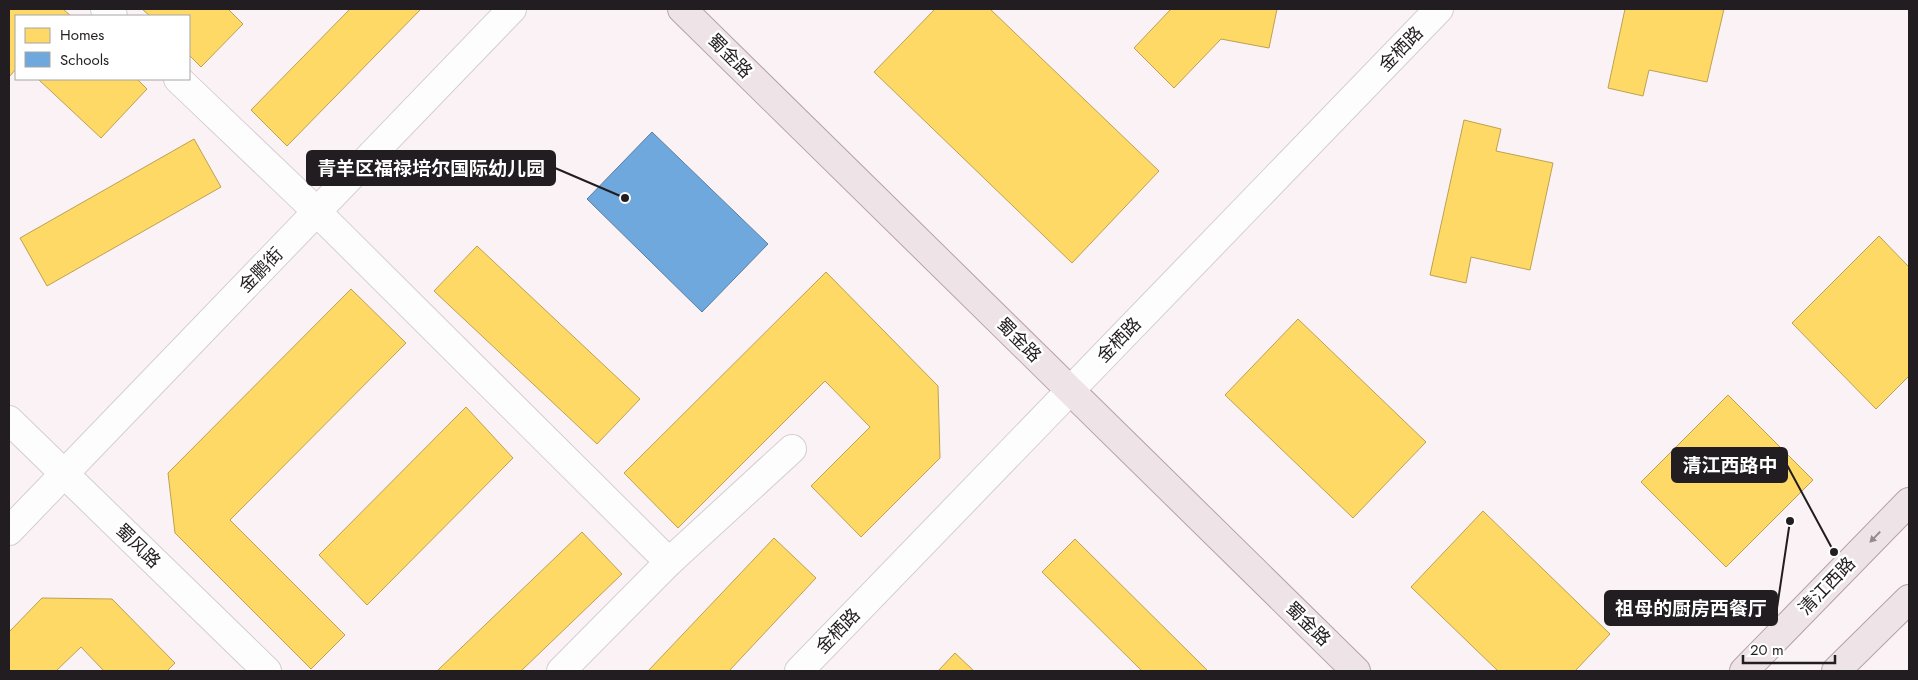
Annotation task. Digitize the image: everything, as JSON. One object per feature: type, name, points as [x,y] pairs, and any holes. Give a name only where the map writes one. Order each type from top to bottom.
[{"type":"main road","name":"蜀金路","points":[[682,9],[1356,671]]},
{"type":"main road","name":"清江西路","points":[[1744,671],[1909,502]]},
{"type":"main road","points":[[1836,671],[1909,599]]},
{"type":"street","name":"金鹏街","points":[[9,531],[512,9]]},
{"type":"street","name":"金栖路","points":[[799,671],[1439,9]]},
{"type":"street","points":[[179,80],[317,212],[668,562]]},
{"type":"street","name":"蜀风路","points":[[9,420],[267,671]]},
{"type":"street","points":[[561,671],[668,562],[792,449]]},
{"type":"building: Homes","points":[[9,9],[63,9],[70,15],[15,15],[15,70],[9,77]]},
{"type":"building: Homes","points":[[142,9],[228,9],[243,24],[201,67],[190,56],[190,15],[149,15]]},
{"type":"building: Homes","points":[[350,9],[421,9],[287,146],[251,110]]},
{"type":"building: Homes","points":[[935,9],[990,9],[1159,171],[1072,263],[874,72]]},
{"type":"building: Homes","points":[[1171,9],[1277,9],[1269,48],[1221,39],[1174,88],[1134,48]]},
{"type":"building: Homes","points":[[1625,9],[1724,9],[1707,82],[1649,70],[1643,96],[1608,88]]},
{"type":"building: Homes","points":[[39,80],[138,80],[147,89],[101,138]]},
{"type":"building: Homes","points":[[1464,120],[1501,129],[1496,151],[1553,163],[1530,270],[1471,257],[1466,283],[1430,275]]},
{"type":"building: Homes","points":[[194,139],[221,187],[47,286],[20,238]]},
{"type":"building: Homes","points":[[1879,236],[1909,267],[1909,376],[1876,409],[1792,323]]},
{"type":"building: Homes","points":[[477,246],[640,399],[597,444],[434,291]]},
{"type":"building: Homes","points":[[826,272],[938,386],[940,458],[861,537],[811,486],[870,427],[825,381],[678,528],[624,473]]},
{"type":"building: Homes","points":[[351,289],[406,343],[230,520],[345,635],[311,669],[175,533],[168,473]]},
{"type":"building: Homes","points":[[1298,319],[1426,442],[1353,518],[1225,395]]},
{"type":"building: Homes","points":[[1728,395],[1813,480],[1726,567],[1641,482]]},
{"type":"building: Homes","points":[[466,407],[513,458],[367,605],[319,555]]},
{"type":"building: Homes","points":[[1483,511],[1610,634],[1575,671],[1498,671],[1411,587]]},
{"type":"building: Homes","points":[[582,532],[622,574],[521,671],[437,671]]},
{"type":"building: Homes","points":[[774,538],[816,578],[729,671],[648,671]]},
{"type":"building: Homes","points":[[1075,539],[1208,671],[1142,671],[1042,572]]},
{"type":"building: Homes","points":[[42,598],[112,599],[175,663],[167,671],[104,671],[81,647],[56,671],[9,671],[9,632]]},
{"type":"building: Homes","points":[[955,653],[974,671],[938,671]]},
{"type":"building: Schools","points":[[652,132],[768,244],[702,312],[587,199]]},
{"type":"place","name":"青羊区福禄培尔国际幼儿园","points":[[625,198]]},
{"type":"place","name":"祖母的厨房西餐厅","points":[[1790,521]]},
{"type":"place","name":"清江西路中","points":[[1834,552]]}]
